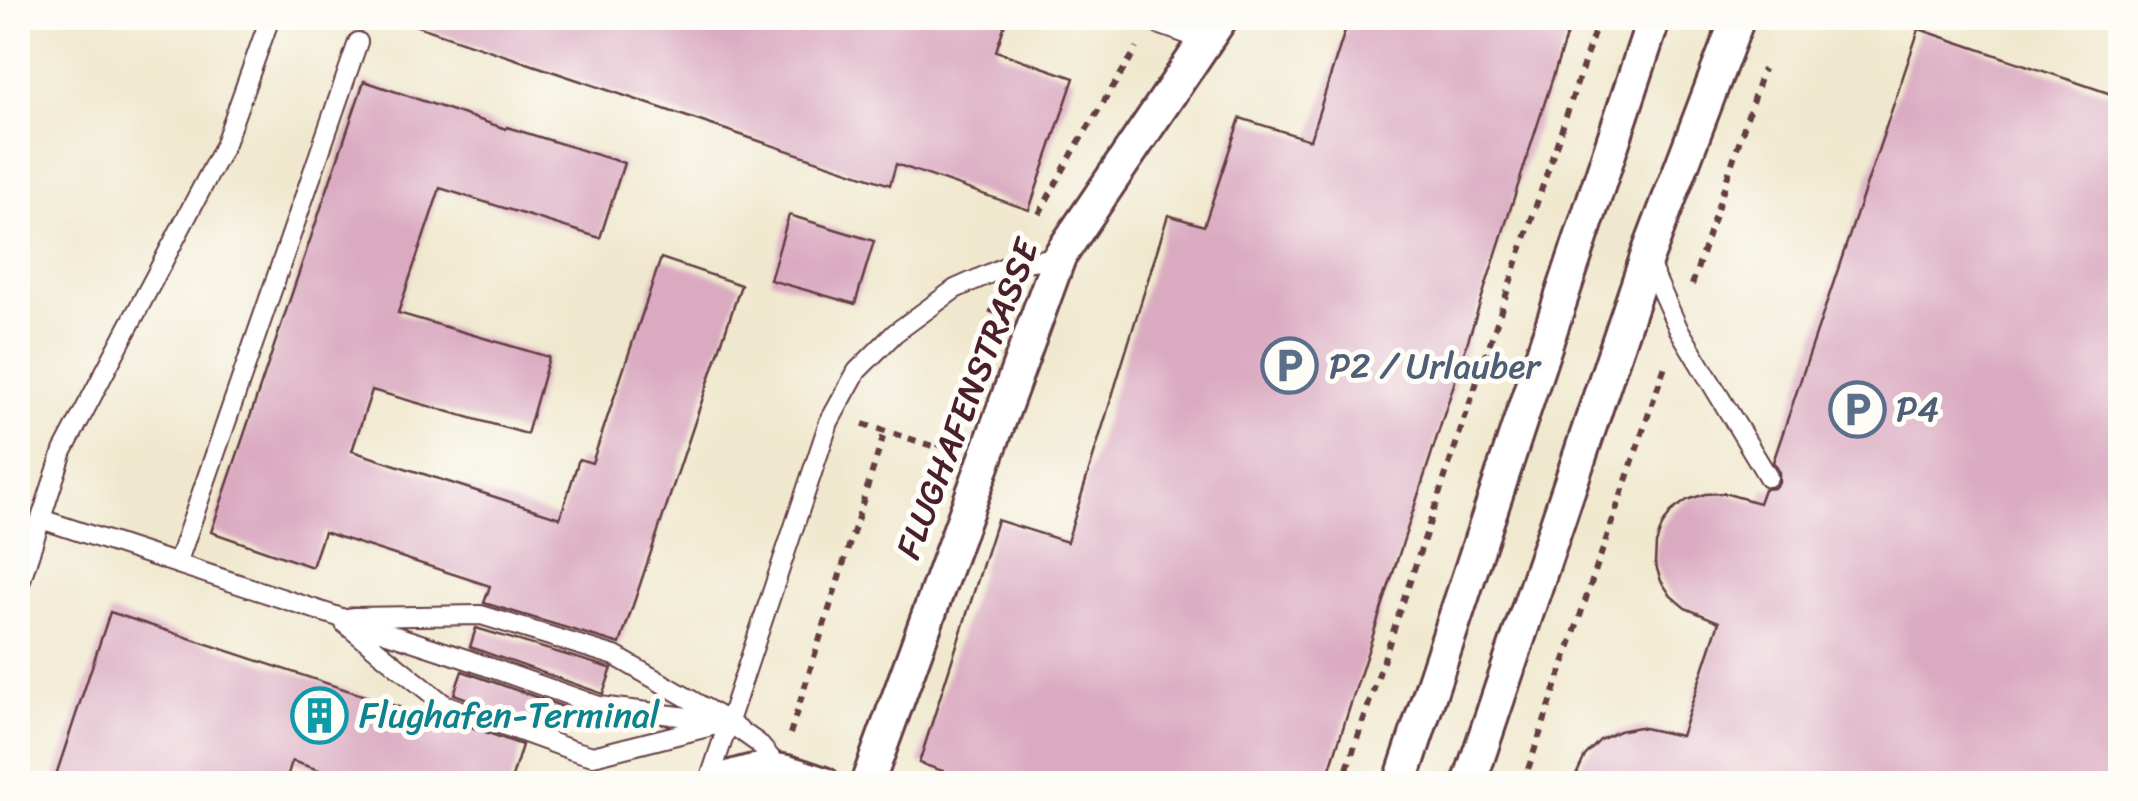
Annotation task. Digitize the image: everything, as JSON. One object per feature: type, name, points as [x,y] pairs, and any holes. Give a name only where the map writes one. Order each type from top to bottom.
[{"type":"street","points":[[1400,784],[1654,18]]},
{"type":"street","points":[[1469,784],[1646,257],[1738,18]]},
{"type":"street","name":"FLUGHAFENSTRASSE","points":[[867,784],[1059,257],[1212,29]]},
{"type":"street","points":[[720,784],[751,770],[780,769],[824,784]]},
{"type":"lane","points":[[18,589],[63,451],[224,146],[270,18]]},
{"type":"lane","points":[[1147,20],[1212,29]]},
{"type":"lane","points":[[177,564],[358,42]]},
{"type":"lane","points":[[708,784],[833,414],[857,371],[895,333],[955,289],[1011,264],[1059,257]]},
{"type":"lane","points":[[1646,257],[1678,328],[1768,477]]},
{"type":"lane","points":[[41,519],[599,706],[728,722]]},
{"type":"lane","points":[[337,617],[481,615],[615,656],[728,722],[758,743],[780,769]]},
{"type":"lane","points":[[337,617],[444,704],[593,756],[728,722]]},
{"type":"path","points":[[1342,784],[1600,18]]},
{"type":"path","points":[[833,414],[939,448],[1011,264],[1147,20]]},
{"type":"path","points":[[1524,784],[1768,54]]},
{"type":"path","points":[[780,769],[885,432]]},
{"type":"building","points":[[412,18],[1007,18],[996,51],[1074,78],[1029,210],[896,164],[890,185],[411,24]]},
{"type":"building","name":"P2 / Urlauber","points":[[1349,18],[1572,18],[1325,784],[981,784],[919,763],[997,520],[1067,542],[1168,215],[1204,226],[1240,118],[1310,140]]},
{"type":"building","name":"P4","points":[[1919,29],[2120,97],[2120,784],[1572,784],[1585,756],[1600,740],[1619,731],[1639,727],[1681,736],[1719,622],[1685,608],[1661,581],[1655,563],[1662,526],[1672,511],[1687,500],[1724,493],[1759,503],[1764,489],[1774,488],[1779,482],[1779,471],[1773,462]]},
{"type":"building","points":[[364,81],[506,129],[624,163],[600,238],[440,188],[398,313],[549,357],[527,434],[372,390],[352,451],[560,518],[579,459],[592,463],[661,258],[741,285],[620,644],[484,603],[490,586],[324,532],[312,567],[211,532]]},
{"type":"building","points":[[789,215],[874,241],[855,304],[770,280]]},
{"type":"building","points":[[110,612],[522,745],[510,784],[361,784],[292,761],[285,784],[53,784]]},
{"type":"building","points":[[476,628],[612,668],[603,694],[470,647]]},
{"type":"building","points":[[462,671],[595,718],[592,727],[535,708],[530,722],[454,694]]},
{"type":"place","name":"P2 / Urlauber","points":[[1290,366]]},
{"type":"place","name":"P4","points":[[1857,409]]},
{"type":"place","name":"Flughafen-Terminal","points":[[320,715]]}]
